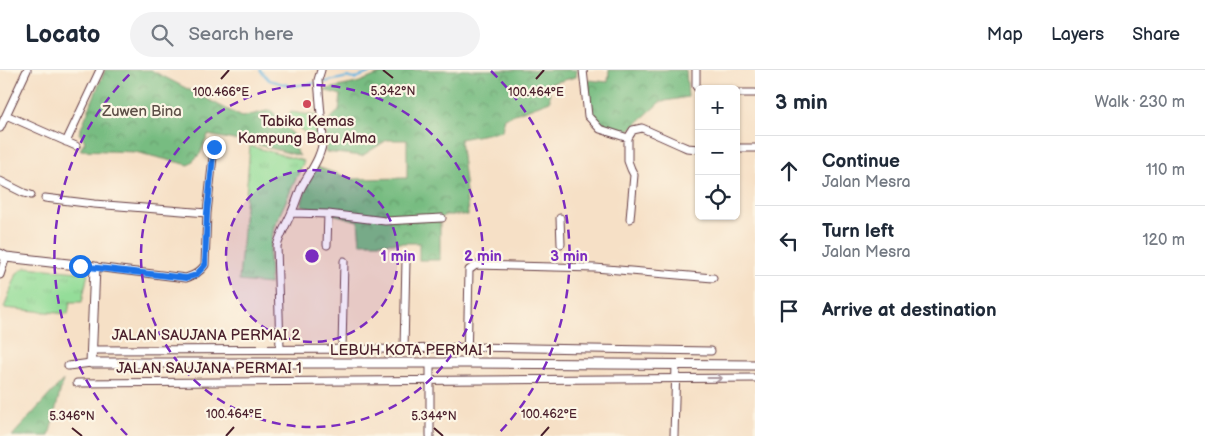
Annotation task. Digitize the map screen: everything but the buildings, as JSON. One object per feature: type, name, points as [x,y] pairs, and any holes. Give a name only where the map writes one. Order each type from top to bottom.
[{"type":"street","points":[[0,128],[27,70]]},
{"type":"street","points":[[66,142],[100,70]]},
{"type":"street","points":[[280,349],[277,246],[322,147],[323,138],[318,80],[321,70]]},
{"type":"street","points":[[583,70],[588,116],[600,128],[628,138]]},
{"type":"street","points":[[696,70],[697,85]]},
{"type":"street","points":[[740,93],[755,93]]},
{"type":"street","points":[[6,115],[76,146]]},
{"type":"street","points":[[630,219],[634,175],[628,161],[628,138],[633,130],[642,128],[680,146],[695,149]]},
{"type":"street","points":[[0,275],[3,256],[186,278],[196,275],[205,265],[207,213],[214,147]]},
{"type":"street","points":[[740,148],[755,148]]},
{"type":"street","points":[[0,181],[31,195]]},
{"type":"street","points":[[45,198],[207,213]]},
{"type":"street","points":[[292,213],[328,214],[385,221],[442,218]]},
{"type":"street","points":[[328,214],[328,245]]},
{"type":"street","points":[[560,218],[561,244]]},
{"type":"street","points":[[404,349],[406,260]]},
{"type":"street","points":[[342,348],[344,261]]},
{"type":"street","points":[[468,363],[469,270],[476,265],[595,268],[713,278]]},
{"type":"street","points":[[91,363],[95,267]]},
{"type":"street","name":"JALAN SAUJANA PERMAI 2","points":[[92,350],[468,347],[711,350]]},
{"type":"street","name":"LEBUH KOTA PERMAI 1","points":[[68,366],[91,363],[755,365]]},
{"type":"street","points":[[430,363],[430,436]]},
{"type":"street","points":[[674,436],[676,364]]},
{"type":"street","name":"LEBUH KOTA PERMAI 1","points":[[431,380],[755,378]]},
{"type":"street","name":"JALAN SAUJANA PERMAI 1","points":[[77,382],[431,380]]},
{"type":"green space","name":"Zuwen Bina","points":[[105,70],[151,70],[242,117],[271,110],[294,135],[292,145],[300,156],[255,144],[208,135],[200,154],[189,165],[135,152],[80,150],[85,141],[79,133]]},
{"type":"green space","points":[[390,70],[577,70],[576,77],[549,84],[550,101],[504,118],[502,131],[460,139],[468,215],[445,215],[440,219],[440,260],[419,260],[419,243],[360,243],[358,221],[301,205],[308,183],[317,167],[353,179],[407,178],[407,140],[387,140],[362,156],[325,152],[327,143],[326,122],[339,111],[341,95],[323,90],[357,83]]},
{"type":"green space","points":[[609,70],[686,70],[688,97],[660,102],[625,134],[602,126],[591,116],[588,80],[608,82]]},
{"type":"green space","points":[[290,112],[318,116],[318,143],[291,122]]},
{"type":"green space","points":[[250,146],[304,161],[274,227],[269,256],[270,284],[239,281]]},
{"type":"green space","points":[[26,267],[88,273],[82,302],[70,302],[68,314],[4,308],[17,273]]},
{"type":"green space","points":[[63,380],[49,436],[12,436]]},
{"type":"waterway","points":[[260,70],[269,80],[291,86],[348,77],[354,79],[376,70]]},
{"type":"place","name":"Tabika Kemas Kampung Baru Alma","points":[[307,104]]},
{"type":"route","points":[[80,266],[186,278],[196,275],[202,270],[205,265],[207,213],[214,147]]}]
